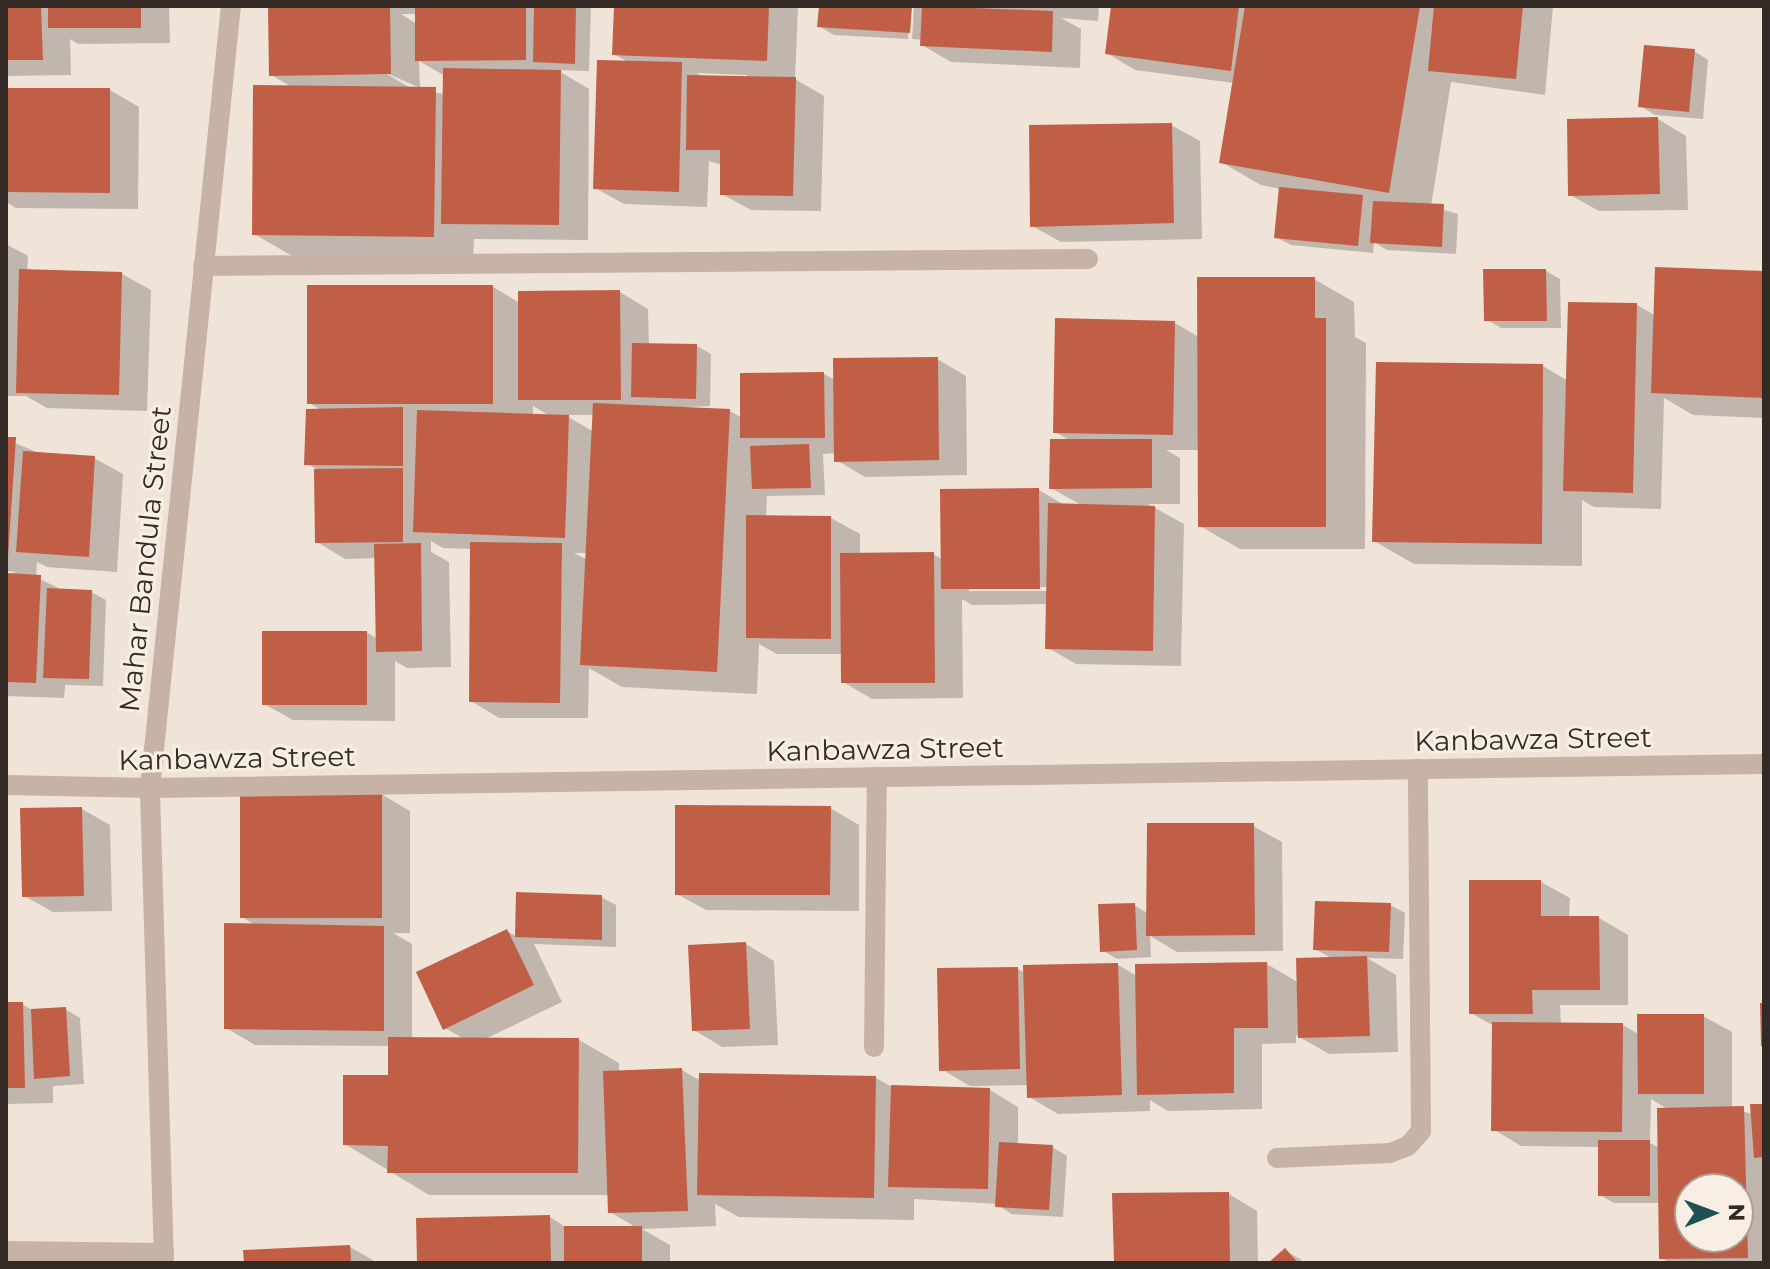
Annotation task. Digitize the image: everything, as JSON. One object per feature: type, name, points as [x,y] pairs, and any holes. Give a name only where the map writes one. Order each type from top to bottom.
[{"type":"street","name":"Mahar Bandula Street","points":[[164,1258],[150,788],[231,6]]},
{"type":"street","points":[[203,266],[1088,259]]},
{"type":"street","name":"Kanbawza Street","points":[[6,785],[150,788],[1764,764]]},
{"type":"street","points":[[1277,1158],[1390,1153],[1408,1146],[1421,1131],[1418,769]]},
{"type":"street","points":[[874,1047],[877,777]]},
{"type":"street","points":[[6,1251],[164,1258]]},
{"type":"building","points":[[6,6],[41,6],[43,60],[6,60]]},
{"type":"building","points":[[48,6],[141,6],[141,28],[48,28]]},
{"type":"building","points":[[390,6],[391,74],[269,76],[268,7]]},
{"type":"building","points":[[415,6],[526,6],[526,60],[415,61]]},
{"type":"building","points":[[534,6],[576,6],[575,64],[533,62]]},
{"type":"building","points":[[614,6],[769,6],[767,61],[612,55]]},
{"type":"building","points":[[819,6],[912,6],[910,33],[817,27]]},
{"type":"building","points":[[922,6],[1053,11],[1052,52],[920,46]]},
{"type":"building","points":[[1111,6],[1239,6],[1231,71],[1105,54]]},
{"type":"building","points":[[1245,6],[1420,6],[1389,193],[1219,163]]},
{"type":"building","points":[[1434,6],[1523,6],[1516,79],[1428,71]]},
{"type":"building","points":[[1644,45],[1695,49],[1689,112],[1638,107]]},
{"type":"building","points":[[597,60],[682,62],[679,192],[593,189]]},
{"type":"building","points":[[443,68],[561,70],[559,225],[441,224]]},
{"type":"building","points":[[687,75],[796,77],[793,196],[720,195],[720,150],[686,150]]},
{"type":"building","points":[[253,85],[436,87],[434,237],[252,235]]},
{"type":"building","points":[[6,88],[110,88],[110,193],[6,192]]},
{"type":"building","points":[[1658,117],[1660,194],[1568,196],[1567,119]]},
{"type":"building","points":[[1172,123],[1174,223],[1030,227],[1029,125]]},
{"type":"building","points":[[1279,187],[1363,195],[1358,246],[1274,238]]},
{"type":"building","points":[[1373,201],[1444,204],[1442,247],[1370,243]]},
{"type":"building","points":[[1655,267],[1764,271],[1764,398],[1651,393]]},
{"type":"building","points":[[19,269],[122,272],[119,395],[16,393]]},
{"type":"building","points":[[1483,269],[1546,269],[1547,321],[1484,321]]},
{"type":"building","points":[[1197,277],[1315,277],[1315,318],[1326,318],[1326,527],[1198,527]]},
{"type":"building","points":[[307,285],[493,285],[493,404],[307,404]]},
{"type":"building","points":[[620,290],[621,400],[518,400],[518,291]]},
{"type":"building","points":[[1568,302],[1637,303],[1633,493],[1563,491]]},
{"type":"building","points":[[1055,318],[1175,321],[1173,435],[1053,433]]},
{"type":"building","points":[[632,343],[697,344],[696,399],[631,397]]},
{"type":"building","points":[[938,357],[939,460],[834,462],[833,358]]},
{"type":"building","points":[[1376,362],[1543,364],[1542,544],[1372,542]]},
{"type":"building","points":[[824,372],[825,438],[740,438],[740,373]]},
{"type":"building","points":[[593,403],[730,409],[717,672],[580,665]]},
{"type":"building","points":[[403,407],[403,466],[304,465],[306,409]]},
{"type":"building","points":[[417,410],[569,415],[565,538],[413,532]]},
{"type":"building","points":[[6,437],[16,437],[8,557],[6,557]]},
{"type":"building","points":[[1050,439],[1152,439],[1152,488],[1049,489]]},
{"type":"building","points":[[809,444],[811,488],[752,489],[750,446]]},
{"type":"building","points":[[23,451],[95,456],[89,557],[16,552]]},
{"type":"building","points":[[403,468],[403,542],[315,543],[314,469]]},
{"type":"building","points":[[1039,488],[1040,589],[941,589],[940,489]]},
{"type":"building","points":[[1048,503],[1155,506],[1153,651],[1045,649]]},
{"type":"building","points":[[746,515],[831,516],[831,639],[746,638]]},
{"type":"building","points":[[470,542],[562,543],[560,703],[469,702]]},
{"type":"building","points":[[421,543],[422,651],[376,652],[374,544]]},
{"type":"building","points":[[934,552],[935,683],[841,683],[840,553]]},
{"type":"building","points":[[6,573],[41,575],[36,683],[6,682]]},
{"type":"building","points":[[47,588],[92,590],[89,679],[43,678]]},
{"type":"building","points":[[262,631],[367,631],[367,705],[262,705]]},
{"type":"building","points":[[240,791],[382,792],[382,918],[240,918]]},
{"type":"building","points":[[675,805],[831,806],[830,895],[675,895]]},
{"type":"building","points":[[82,807],[84,896],[22,897],[20,808]]},
{"type":"building","points":[[1147,823],[1254,823],[1255,935],[1146,936]]},
{"type":"building","points":[[1469,880],[1541,880],[1541,916],[1599,916],[1600,990],[1532,990],[1533,1014],[1469,1014]]},
{"type":"building","points":[[516,892],[602,895],[602,940],[515,937]]},
{"type":"building","points":[[1315,901],[1391,903],[1389,952],[1313,950]]},
{"type":"building","points":[[1135,903],[1137,950],[1100,952],[1098,904]]},
{"type":"building","points":[[224,923],[384,926],[384,1031],[224,1029]]},
{"type":"building","points":[[507,929],[534,985],[443,1030],[416,972]]},
{"type":"building","points":[[746,942],[750,1029],[692,1031],[688,945]]},
{"type":"building","points":[[1367,956],[1370,1036],[1298,1038],[1296,958]]},
{"type":"building","points":[[1267,962],[1268,1028],[1234,1028],[1234,1093],[1137,1095],[1135,964]]},
{"type":"building","points":[[1118,963],[1122,1095],[1027,1098],[1023,965]]},
{"type":"building","points":[[1018,967],[1020,1069],[939,1071],[937,968]]},
{"type":"building","points":[[6,1002],[23,1002],[25,1088],[6,1088]]},
{"type":"building","points":[[1760,1003],[1764,1003],[1764,1046],[1761,1046]]},
{"type":"building","points":[[66,1007],[70,1076],[34,1079],[31,1009]]},
{"type":"building","points":[[1637,1014],[1704,1014],[1704,1094],[1638,1094]]},
{"type":"building","points":[[1492,1022],[1623,1023],[1622,1132],[1491,1131]]},
{"type":"building","points":[[388,1037],[579,1038],[578,1173],[387,1173],[388,1146],[343,1145],[343,1075],[388,1075]]},
{"type":"building","points":[[682,1068],[688,1211],[608,1213],[603,1071]]},
{"type":"building","points":[[699,1073],[876,1076],[874,1198],[697,1195]]},
{"type":"building","points":[[891,1085],[990,1088],[988,1189],[888,1187]]},
{"type":"building","points":[[1750,1104],[1764,1104],[1764,1157],[1754,1158]]},
{"type":"building","points":[[1744,1106],[1746,1173],[1674,1173],[1674,1253],[1748,1253],[1748,1258],[1659,1259],[1657,1108]]},
{"type":"building","points":[[1598,1140],[1650,1140],[1650,1196],[1598,1196]]},
{"type":"building","points":[[999,1142],[1053,1145],[1049,1210],[995,1207]]},
{"type":"building","points":[[1229,1192],[1230,1263],[1114,1263],[1112,1193]]},
{"type":"building","points":[[550,1215],[551,1263],[417,1263],[416,1218]]},
{"type":"building","points":[[564,1226],[642,1226],[642,1263],[564,1263]]},
{"type":"building","points":[[350,1245],[351,1263],[244,1263],[243,1250]]},
{"type":"building","points":[[1285,1248],[1298,1263],[1268,1263]]}]
